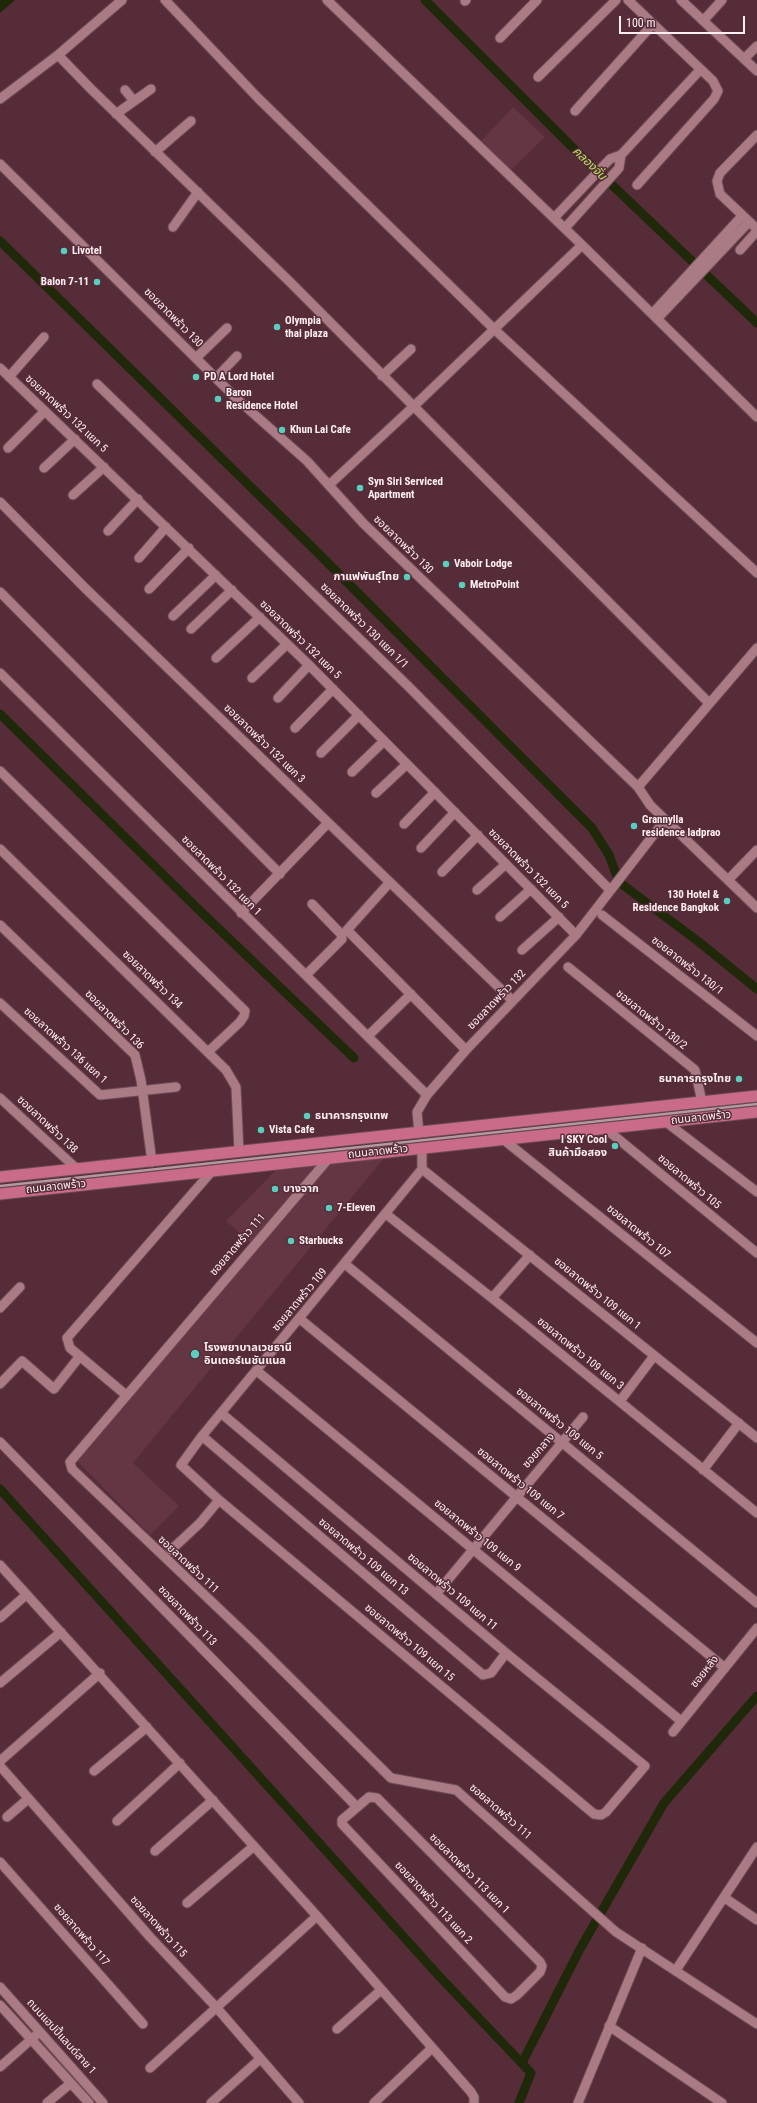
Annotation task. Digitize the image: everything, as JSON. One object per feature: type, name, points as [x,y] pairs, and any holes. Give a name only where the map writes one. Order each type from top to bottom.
[{"type":"main road","name":"ถนนลาดพร้าว","points":[[0,1177],[152,1162],[757,1096]]},
{"type":"main road","points":[[684,1104],[685,1120]]},
{"type":"main road","points":[[664,1106],[666,1122]]},
{"type":"main road","name":"ถนนลาดพร้าว","points":[[0,1194],[757,1112]]},
{"type":"street","points":[[0,99],[58,55],[122,0]]},
{"type":"street","points":[[165,0],[263,103],[494,329],[757,573]]},
{"type":"street","points":[[327,0],[565,228],[757,417]]},
{"type":"street","points":[[500,38],[537,0]]},
{"type":"street","points":[[538,77],[616,0]]},
{"type":"street","points":[[628,0],[712,81],[718,91],[714,99],[637,185]]},
{"type":"street","points":[[681,0],[757,71]]},
{"type":"street","points":[[703,21],[722,0]]},
{"type":"street","points":[[575,111],[653,24]]},
{"type":"street","points":[[744,59],[757,46]]},
{"type":"street","points":[[58,55],[116,114],[198,192],[709,703]]},
{"type":"street","points":[[554,218],[610,159],[620,155],[700,70]]},
{"type":"street","points":[[116,114],[151,89]]},
{"type":"street","points":[[125,90],[134,101]]},
{"type":"street","points":[[155,152],[191,121]]},
{"type":"street","points":[[740,250],[757,230],[720,194],[716,182],[720,173],[757,135]]},
{"type":"street","points":[[565,228],[619,168],[620,155]]},
{"type":"street","name":"ซอยลาดพร้าว 130","points":[[0,164],[216,378],[307,461],[363,523],[638,787],[650,805],[757,908]]},
{"type":"street","points":[[173,227],[198,192]]},
{"type":"street","points":[[654,316],[746,219]]},
{"type":"street","points":[[329,485],[413,407],[582,245]]},
{"type":"street","points":[[196,358],[227,328]]},
{"type":"street","points":[[9,377],[44,336]]},
{"type":"street","points":[[382,376],[411,349]]},
{"type":"street","points":[[216,378],[237,356]]},
{"type":"street","name":"ซอยลาดพร้าว 132 แยก 5","points":[[0,368],[309,665],[576,935]]},
{"type":"street","name":"ซอยลาดพร้าว 130 แยก 1/1","points":[[97,384],[404,682],[612,887]]},
{"type":"street","points":[[8,448],[45,411]]},
{"type":"street","points":[[44,468],[75,439]]},
{"type":"street","points":[[73,495],[104,467]]},
{"type":"street","points":[[108,531],[138,499]]},
{"type":"street","name":"ซอยลาดพร้าว 132 แยก 3","points":[[2,507],[513,1001]]},
{"type":"street","points":[[139,558],[166,527]]},
{"type":"street","points":[[149,589],[189,548]]},
{"type":"street","points":[[173,616],[216,575]]},
{"type":"street","points":[[191,629],[232,590]]},
{"type":"street","points":[[0,592],[280,874]]},
{"type":"street","points":[[216,658],[260,617]]},
{"type":"street","points":[[252,678],[287,644]]},
{"type":"street","points":[[638,787],[757,648]]},
{"type":"street","points":[[278,698],[309,665]]},
{"type":"street","name":"ซอยลาดพร้าว 132 แยก 1","points":[[0,673],[241,913],[307,974],[427,1094]]},
{"type":"street","points":[[295,728],[333,689]]},
{"type":"street","points":[[321,753],[359,715]]},
{"type":"street","points":[[352,772],[384,741]]},
{"type":"street","points":[[376,793],[407,764]]},
{"type":"street","points":[[0,771],[245,1011],[240,1022],[209,1052]]},
{"type":"street","points":[[404,824],[435,792]]},
{"type":"street","points":[[421,848],[455,812]]},
{"type":"street","name":"ซอยลาดพร้าว 132","points":[[419,1132],[417,1112],[427,1094],[466,1050],[576,935],[665,820]]},
{"type":"street","points":[[241,913],[328,823]]},
{"type":"street","points":[[442,872],[478,835]]},
{"type":"street","name":"ซอยลาดพร้าว 134","points":[[0,849],[209,1052],[233,1078],[236,1087],[239,1152]]},
{"type":"street","points":[[728,880],[757,850]]},
{"type":"street","points":[[478,890],[506,864]]},
{"type":"street","points":[[390,882],[347,930],[466,1050]]},
{"type":"street","points":[[500,917],[531,889]]},
{"type":"street","points":[[307,974],[342,940],[341,934],[312,904]]},
{"type":"street","name":"ซอยลาดพร้าว 130/1","points":[[602,915],[757,1036]]},
{"type":"street","points":[[522,950],[558,917]]},
{"type":"street","name":"ซอยลาดพร้าว 136","points":[[0,925],[135,1055],[143,1091],[152,1162]]},
{"type":"street","name":"ซอยลาดพร้าว 130/2","points":[[568,967],[695,1070],[702,1102]]},
{"type":"street","points":[[368,1036],[411,994]]},
{"type":"street","name":"ซอยลาดพร้าว 136 แยก 1","points":[[0,1003],[100,1095],[176,1087]]},
{"type":"street","name":"ซอยลาดพร้าว 138","points":[[0,1098],[78,1169]]},
{"type":"street","points":[[666,1122],[757,1192]]},
{"type":"street","name":"ซอยลาดพร้าว 105","points":[[606,1129],[757,1253]]},
{"type":"street","name":"ซอยลาดพร้าว 107","points":[[504,1140],[757,1343]]},
{"type":"street","points":[[422,1148],[422,1169]]},
{"type":"street","name":"ซอยลาดพร้าว 111","points":[[329,1158],[70,1462],[72,1469],[254,1642],[391,1778],[456,1790],[616,1932],[757,2024]]},
{"type":"street","name":"ซอยลาดพร้าว 109","points":[[181,1463],[422,1169]]},
{"type":"street","name":"ซอยลาดพร้าว 109 แยก 1","points":[[422,1169],[757,1438]]},
{"type":"street","points":[[126,1395],[70,1348],[67,1338],[212,1170]]},
{"type":"street","name":"ซอยลาดพร้าว 109 แยก 3","points":[[386,1214],[620,1401],[757,1513]]},
{"type":"street","points":[[492,1298],[530,1255]]},
{"type":"street","name":"ซอยลาดพร้าว 109 แยก 5","points":[[345,1264],[757,1603]]},
{"type":"street","points":[[0,1308],[20,1287]]},
{"type":"street","name":"ซอยลาดพร้าว 109 แยก 7","points":[[300,1319],[725,1668]]},
{"type":"street","points":[[0,1384],[22,1362],[54,1389],[80,1356]]},
{"type":"street","points":[[620,1401],[654,1356]]},
{"type":"street","name":"ซอยลาดพร้าว 109 แยก 9","points":[[256,1371],[681,1720]]},
{"type":"street","name":"ซอยลาดพร้าว 109 แยก 11","points":[[221,1413],[506,1653],[645,1766],[623,1792]]},
{"type":"street","name":"ซอยกลาง","points":[[436,1594],[583,1417]]},
{"type":"street","points":[[703,1470],[739,1423]]},
{"type":"street","name":"ซอยลาดพร้าว 109 แยก 13","points":[[202,1436],[483,1675],[491,1673],[506,1653]]},
{"type":"street","name":"ซอยลาดพร้าว 113","points":[[0,1442],[357,1807]]},
{"type":"street","name":"ซอยลาดพร้าว 109 แยก 15","points":[[181,1463],[182,1468],[219,1500],[594,1814],[600,1815],[606,1812],[623,1792]]},
{"type":"street","points":[[171,1550],[200,1523],[219,1500]]},
{"type":"street","points":[[0,1564],[26,1595],[100,1673],[317,1916],[471,2092],[474,2097],[474,2103]]},
{"type":"street","points":[[0,1618],[26,1595]]},
{"type":"street","name":"ซอยหลัง","points":[[673,1732],[681,1720],[757,1628]]},
{"type":"street","points":[[0,1683],[61,1632]]},
{"type":"street","points":[[0,1761],[100,1673]]},
{"type":"street","points":[[94,1771],[147,1727]]},
{"type":"street","points":[[117,1820],[180,1763]]},
{"type":"street","name":"ซอยลาดพร้าว 115","points":[[0,1766],[150,1937],[216,2007],[300,2103]]},
{"type":"street","name":"ซอยลาดพร้าว 113 แยก 1","points":[[357,1807],[369,1797],[376,1798],[540,1962],[542,1966],[540,1972],[527,1986]]},
{"type":"street","points":[[8,1817],[28,1799]]},
{"type":"street","points":[[154,1851],[213,1800]]},
{"type":"street","name":"ซอยลาดพร้าว 113 แยก 2","points":[[357,1807],[342,1820],[342,1824],[505,1997],[514,1997],[527,1986]]},
{"type":"street","points":[[187,1903],[254,1846]]},
{"type":"street","points":[[676,1970],[725,1898],[757,1847]]},
{"type":"street","name":"ซอยลาดพร้าว 117","points":[[0,1862],[143,2024]]},
{"type":"street","points":[[725,1898],[757,1920]]},
{"type":"street","points":[[150,2068],[317,1916]]},
{"type":"street","points":[[578,2103],[642,1948]]},
{"type":"street","name":"ถนนแฮปปี้แลนด์สาย 1","points":[[0,1987],[103,2103]]},
{"type":"street","points":[[336,2030],[381,1990]]},
{"type":"street","points":[[0,2005],[89,2103]]},
{"type":"street","points":[[609,2026],[722,2103]]},
{"type":"street","points":[[0,2067],[40,2032]]},
{"type":"street","points":[[374,2103],[432,2048]]},
{"type":"street","points":[[211,2103],[260,2059]]},
{"type":"street","points":[[47,2103],[71,2082]]},
{"type":"shaded area","points":[[0,0],[15,0],[0,13]]},
{"type":"shaded area","points":[[513,107],[545,137],[511,170],[481,141]]},
{"type":"shaded area","name":"โรงพยาบาลเวชธานี อินเตอร์เนชันแนล","points":[[385,1157],[133,1463],[179,1506],[150,1535],[77,1461],[257,1248],[226,1221],[275,1171]]},
{"type":"waterway","name":"คลองจั่น","points":[[425,0],[570,145],[757,323]]},
{"type":"waterway","points":[[0,241],[314,549],[592,828],[609,855],[619,882],[699,942],[757,989]]},
{"type":"waterway","points":[[0,714],[199,910],[354,1058]]},
{"type":"waterway","points":[[0,1489],[439,1976],[531,2073],[519,2103]]},
{"type":"waterway","points":[[522,2063],[580,1949],[664,1803],[757,1696]]},
{"type":"railway","points":[[0,1186],[757,1104]]},
{"type":"place","name":"Livotel","points":[[64,251]]},
{"type":"place","name":"Balon 7-11","points":[[97,282]]},
{"type":"place","name":"Olympia thai plaza","points":[[277,327]]},
{"type":"place","name":"PD A Lord Hotel","points":[[196,377]]},
{"type":"place","name":"Baron Residence Hotel","points":[[218,399]]},
{"type":"place","name":"Khun Lai Cafe","points":[[282,430]]},
{"type":"place","name":"Syn Siri Serviced Apartment","points":[[360,488]]},
{"type":"place","name":"Vaboir Lodge","points":[[446,564]]},
{"type":"place","name":"กาแฟพันธุ์ไทย","points":[[407,577]]},
{"type":"place","name":"MetroPoint","points":[[462,585]]},
{"type":"place","name":"Grannylla residence ladprao","points":[[634,826]]},
{"type":"place","name":"130 Hotel & Residence Bangkok","points":[[727,901]]},
{"type":"place","name":"ธนาคารกรุงไทย","points":[[739,1079]]},
{"type":"place","name":"ธนาคารกรุงเทพ","points":[[307,1116]]},
{"type":"place","name":"Vista Cafe","points":[[261,1130]]},
{"type":"place","name":"I SKY Cool สินค้ามือสอง","points":[[615,1146]]},
{"type":"place","name":"บางจาก","points":[[275,1189]]},
{"type":"place","name":"7-Eleven","points":[[329,1208]]},
{"type":"place","name":"Starbucks","points":[[291,1241]]},
{"type":"place","name":"โรงพยาบาลเวชธานี อินเตอร์เนชันแนล","points":[[195,1354]]}]
